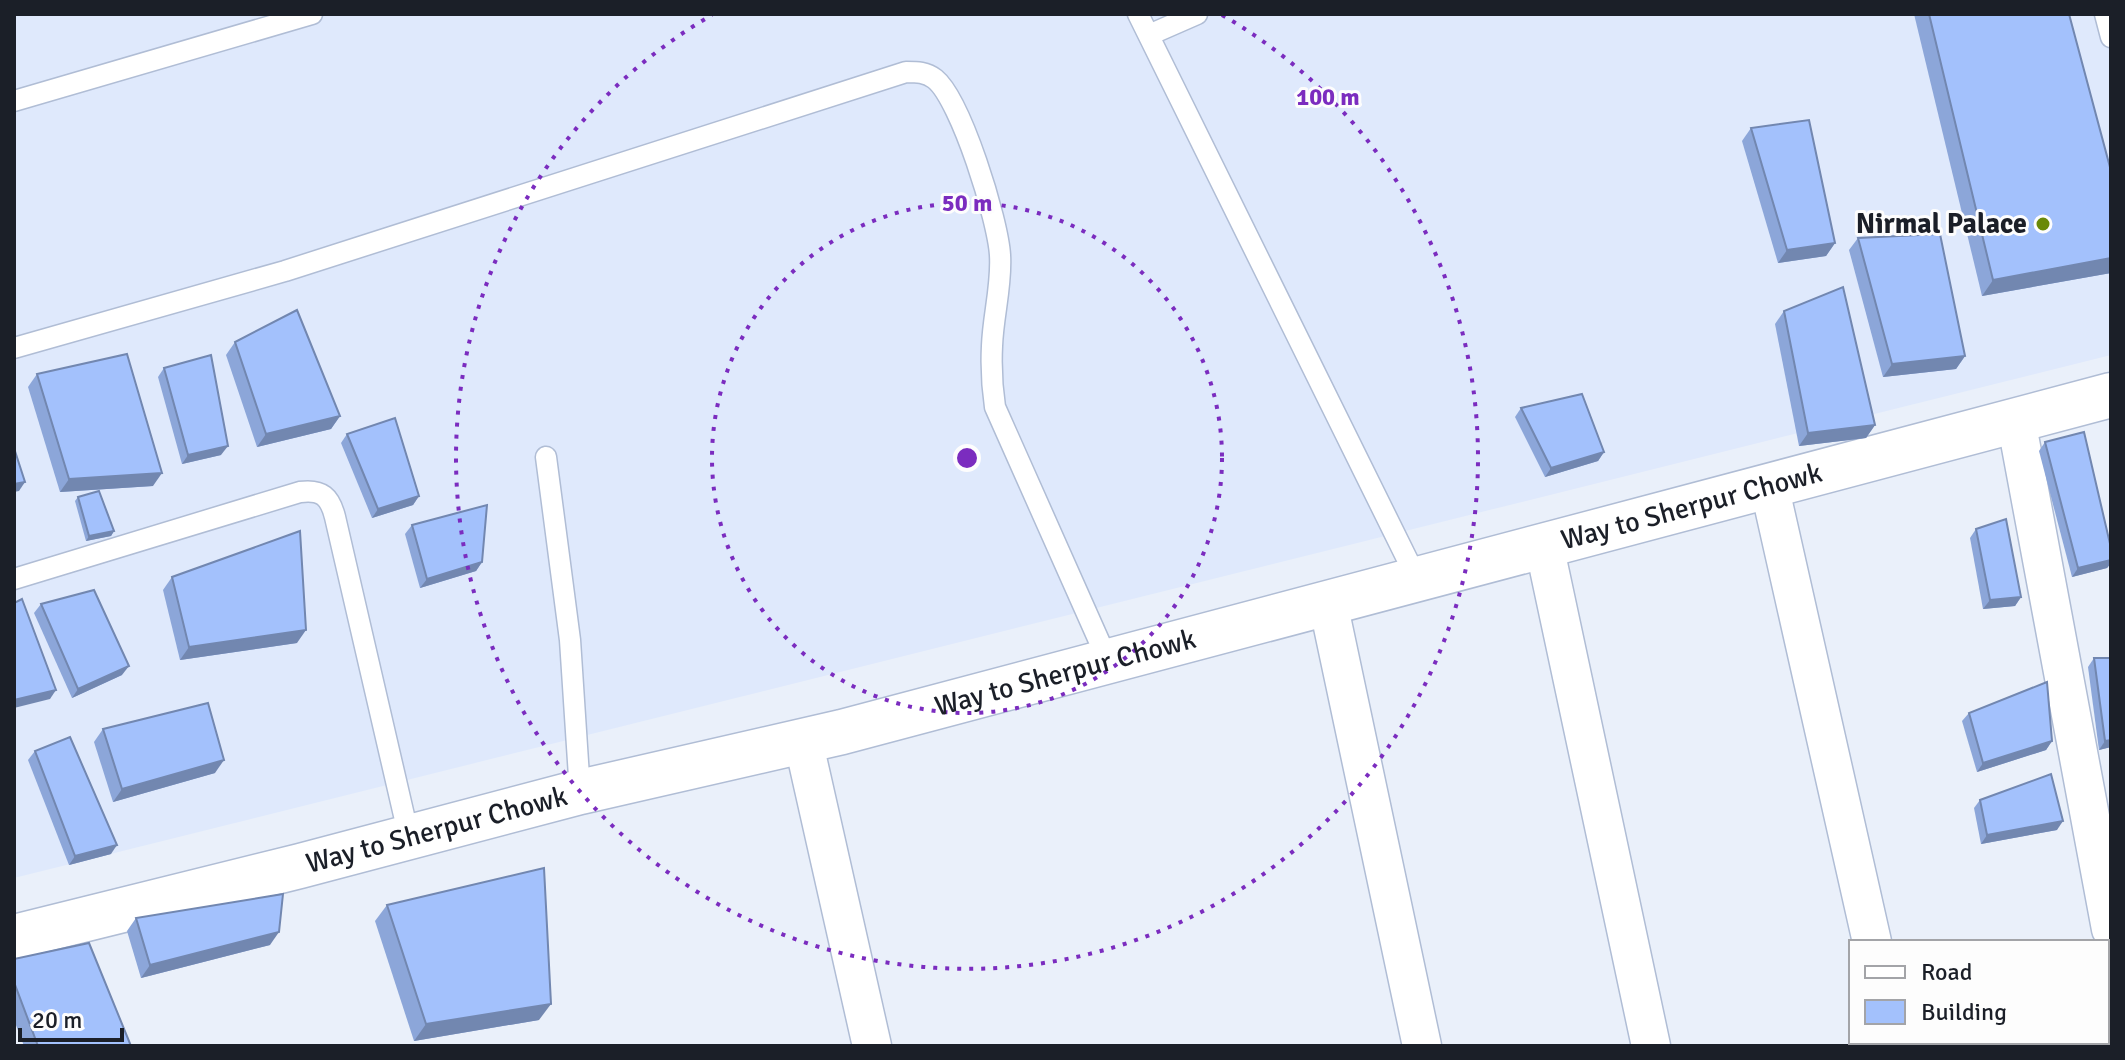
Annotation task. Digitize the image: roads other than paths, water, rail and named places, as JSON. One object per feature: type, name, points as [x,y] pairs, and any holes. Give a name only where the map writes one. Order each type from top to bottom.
[{"type":"street","name":"Way to Sherpur Chowk","points":[[14,937],[580,792],[803,740],[2111,395]]},
{"type":"street","points":[[2016,420],[2111,929]]},
{"type":"street","points":[[1769,485],[1872,940]]},
{"type":"street","points":[[1544,545],[1651,1046]]},
{"type":"street","points":[[1328,603],[1422,1046]]},
{"type":"street","points":[[803,740],[872,1046]]},
{"type":"lane","points":[[14,101],[312,14]]},
{"type":"lane","points":[[1138,14],[1417,579]]},
{"type":"lane","points":[[1149,35],[1197,14]]},
{"type":"lane","points":[[2105,14],[2111,37]]},
{"type":"lane","points":[[14,348],[285,271],[893,76],[920,72],[936,80],[948,98],[973,151],[988,200],[1000,254],[992,345],[995,407],[1108,661]]},
{"type":"lane","points":[[546,457],[570,640],[580,792]]},
{"type":"lane","points":[[14,579],[300,492],[322,493],[331,501],[409,837]]},
{"type":"place","name":"Nirmal Palace","points":[[2043,224]]}]
